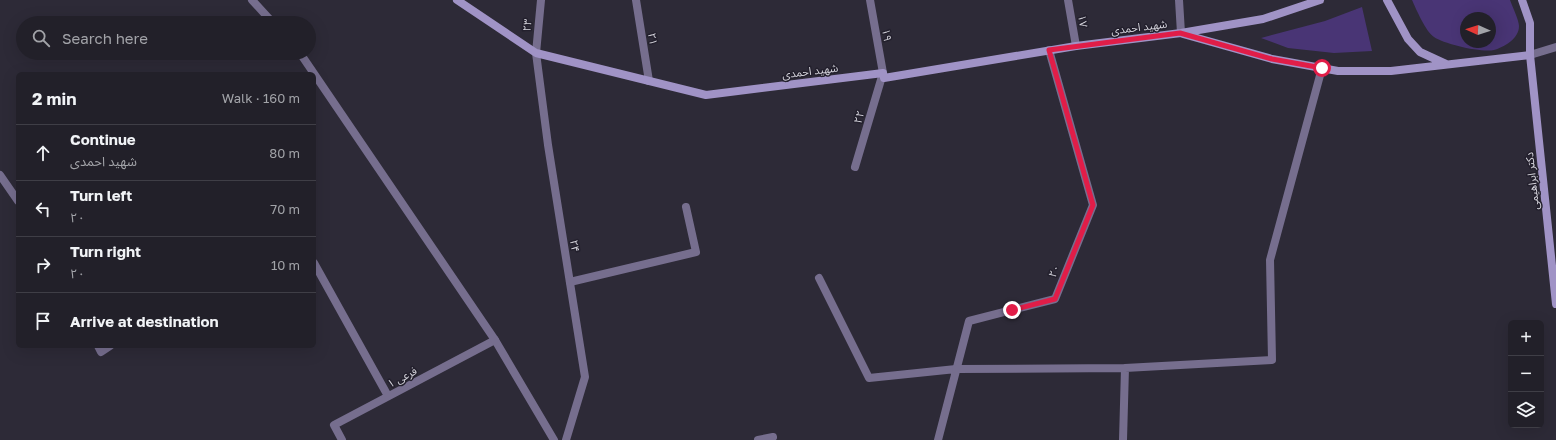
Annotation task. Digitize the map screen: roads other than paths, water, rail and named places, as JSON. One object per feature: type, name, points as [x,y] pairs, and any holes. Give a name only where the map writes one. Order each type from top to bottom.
[{"type":"street","points":[[252,0],[267,16]]},
{"type":"street","name":"شهید احمدی","points":[[457,0],[536,53],[706,95],[883,73],[884,78],[1049,50],[1180,33],[1263,20],[1320,0]]},
{"type":"street","name":"۲۳","points":[[536,53],[541,0]]},
{"type":"street","name":"۲۱","points":[[636,0],[649,81]]},
{"type":"street","name":"۱۹","points":[[870,0],[883,73]]},
{"type":"street","name":"۱۷","points":[[1068,0],[1076,46]]},
{"type":"street","points":[[1179,0],[1180,33]]},
{"type":"street","points":[[1387,0],[1408,39],[1420,52],[1446,65]]},
{"type":"street","name":"دکتر ابراهیمی","points":[[1522,0],[1530,23],[1530,55],[1556,304]]},
{"type":"street","name":"شهید احمدی","points":[[1180,33],[1272,59],[1338,71],[1391,71],[1530,55]]},
{"type":"street","points":[[1530,55],[1556,47]]},
{"type":"street","name":"۲۰","points":[[938,440],[969,321],[1055,299],[1093,205],[1049,50]]},
{"type":"street","name":"۲۴","points":[[536,53],[548,145],[585,377],[566,440]]},
{"type":"street","points":[[305,60],[313,72]]},
{"type":"street","points":[[819,278],[869,378],[956,369],[1125,368],[1272,360],[1270,260],[1322,68]]},
{"type":"street","name":"۲۲","points":[[855,167],[883,73]]},
{"type":"street","points":[[316,77],[494,340],[554,440]]},
{"type":"street","points":[[0,175],[16,198]]},
{"type":"street","points":[[570,282],[696,252],[686,207]]},
{"type":"street","points":[[316,267],[388,396]]},
{"type":"street","name":"فرعی ۱","points":[[342,440],[334,425],[494,340]]},
{"type":"street","points":[[99,348],[101,352],[107,348]]},
{"type":"street","points":[[1123,440],[1125,368]]},
{"type":"street","points":[[758,440],[773,437]]}]
